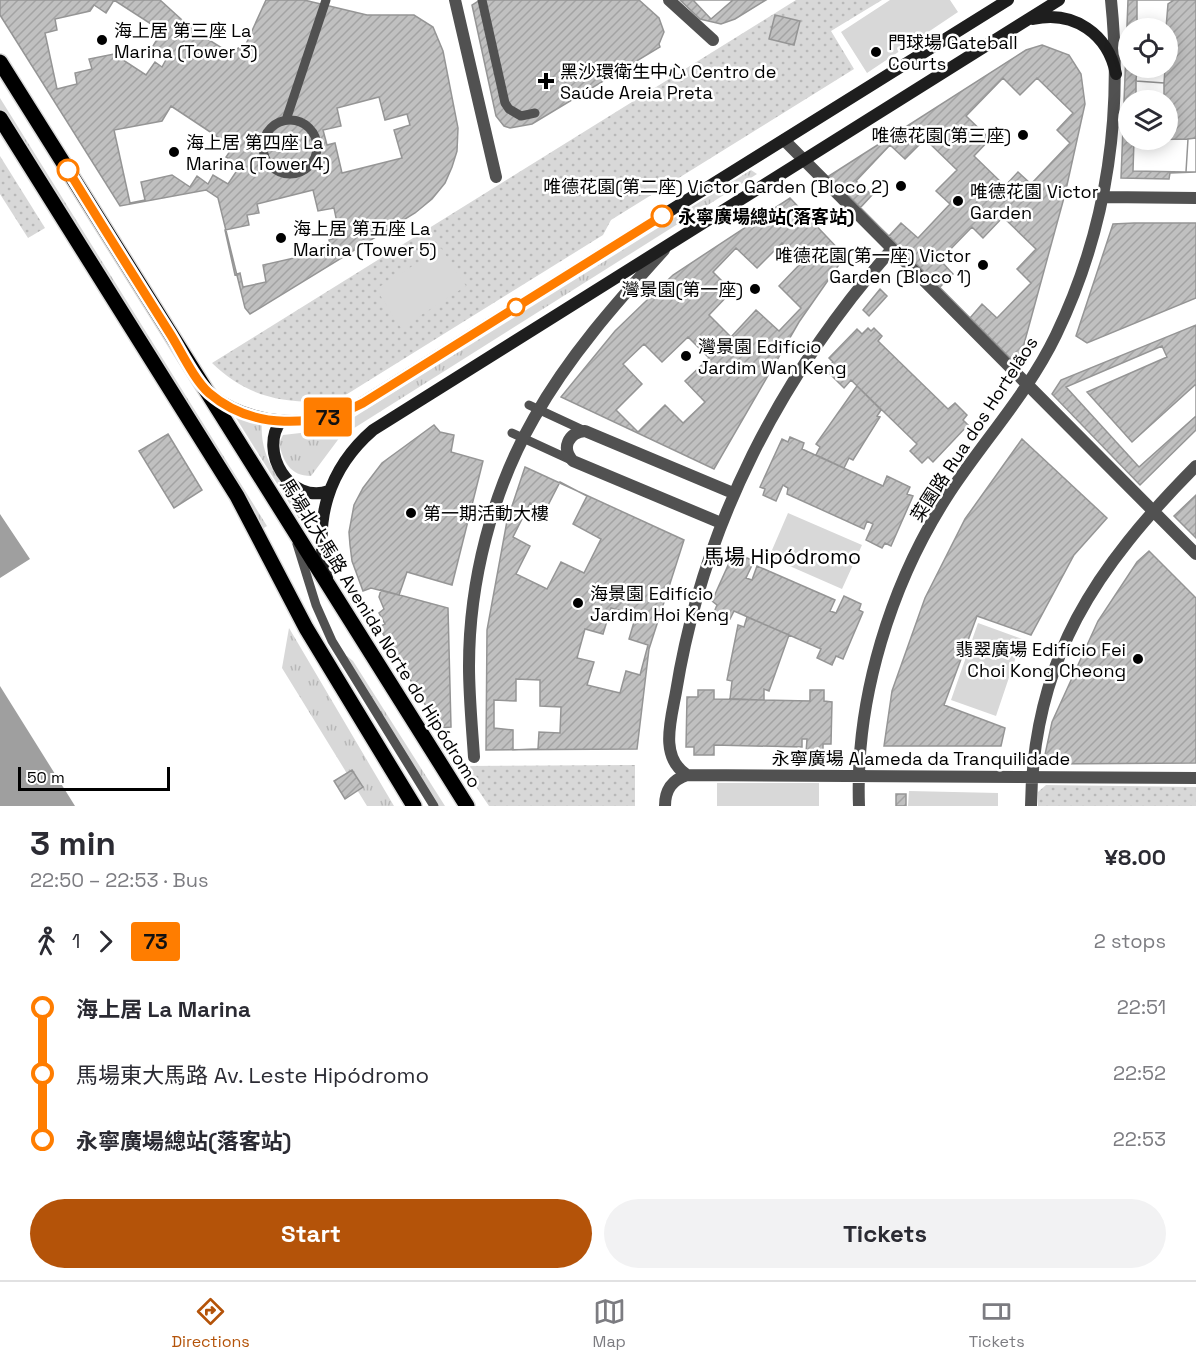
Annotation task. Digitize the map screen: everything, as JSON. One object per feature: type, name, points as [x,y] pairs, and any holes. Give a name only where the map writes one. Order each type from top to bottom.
[{"type":"main road","points":[[985,15],[1003,0]]},
{"type":"main road","points":[[206,391],[246,413],[281,421],[306,421],[330,417],[363,403],[1008,0]]},
{"type":"main road","points":[[330,588],[322,556],[321,534],[329,491],[350,453],[382,423],[1059,0]]},
{"type":"main road","points":[[1021,24],[1051,16],[1082,24],[1105,45],[1116,74]]},
{"type":"main road","name":"馬場北大馬路 Avenida Norte do Hipódromo","points":[[0,62],[467,806]]},
{"type":"main road","points":[[0,118],[237,496],[306,628],[414,806]]},
{"type":"main road","points":[[281,421],[274,432],[272,450],[288,480],[307,493],[329,491]]},
{"type":"street","points":[[455,0],[496,177]]},
{"type":"street","points":[[669,0],[713,40]]},
{"type":"street","name":"菜園路 Rua dos Hortelãos","points":[[860,806],[860,776],[867,707],[877,662],[906,574],[949,493],[1028,385],[1055,337],[1076,292],[1104,197],[1112,148],[1116,74],[1111,0]]},
{"type":"street","points":[[784,140],[1196,554]]},
{"type":"street","points":[[1104,197],[1196,198]]},
{"type":"street","name":"馬場北大馬路 Avenida Norte do Hipódromo","points":[[474,757],[469,665],[474,600],[483,552],[498,499],[521,434],[534,408],[572,358],[608,312],[672,241]]},
{"type":"street","points":[[665,806],[667,791],[672,783],[687,775],[675,766],[671,758],[671,724],[689,627],[721,523],[767,424],[803,362],[845,303],[892,249]]},
{"type":"street","points":[[721,523],[573,461],[567,452],[567,442],[574,434],[585,431],[734,493]]},
{"type":"street","points":[[1031,806],[1032,777],[1041,713],[1062,647],[1094,585],[1152,510],[1196,465]]},
{"type":"street","name":"永寧廣場 Alameda da Tranquilidade","points":[[687,775],[1196,778]]},
{"type":"lane","points":[[286,120],[304,124],[315,137],[316,155],[305,170],[287,174],[272,167],[263,152],[266,135],[271,128],[286,120],[326,0]]},
{"type":"lane","points":[[482,0],[505,103],[508,109],[521,116],[536,114]]},
{"type":"lane","points":[[534,408],[585,431]]},
{"type":"lane","points":[[521,434],[573,461]]},
{"type":"lane","points":[[290,525],[316,605],[332,641],[434,806]]},
{"type":"green space","points":[[796,0],[882,0],[831,31],[854,69],[611,220],[603,235],[336,401],[301,401],[270,397],[240,385],[212,363]]},
{"type":"green space","name":"門球場 Gateball Courts","points":[[890,0],[950,0],[958,12],[867,73],[841,32]]},
{"type":"green space","points":[[0,98],[267,526],[259,531],[0,115]]},
{"type":"green space","points":[[0,156],[45,228],[28,238],[0,194]]},
{"type":"green space","points":[[751,170],[757,174],[340,437],[311,476],[298,473],[285,461],[279,443],[283,435],[335,429]]},
{"type":"green space","points":[[441,248],[466,286],[401,328],[376,289]]},
{"type":"green space","points":[[231,410],[262,421],[264,446],[273,469],[288,487],[309,501],[306,530]]},
{"type":"green space","points":[[788,513],[862,545],[842,589],[769,557]]},
{"type":"green space","points":[[978,623],[1022,639],[996,716],[951,700]]},
{"type":"green space","points":[[289,628],[394,806],[367,806],[282,668]]},
{"type":"green space","points":[[347,656],[353,661],[445,806],[432,806],[344,657]]},
{"type":"green space","points":[[635,765],[635,806],[489,806],[462,766]]},
{"type":"green space","points":[[717,783],[819,783],[819,806],[717,806]]},
{"type":"green space","points":[[1046,785],[1196,787],[1196,806],[1038,806],[1038,792]]},
{"type":"green space","points":[[909,791],[998,793],[998,806],[908,806]]},
{"type":"shaded area","points":[[0,514],[30,559],[0,578]]},
{"type":"shaded area","points":[[0,686],[75,806],[0,806]]},
{"type":"building","points":[[0,0],[160,0],[193,30],[225,50],[233,51],[246,44],[266,0],[304,0],[367,15],[414,15],[433,27],[443,51],[458,128],[457,151],[452,167],[445,183],[432,199],[415,213],[250,314],[245,308],[218,198],[206,190],[120,206],[0,15]]},
{"type":"building","name":"海上居 第三座 La Marina (Tower 3)","points":[[114,0],[162,31],[153,46],[168,56],[162,67],[155,62],[146,75],[114,54],[89,59],[92,69],[75,73],[77,84],[57,89],[45,33],[57,30],[55,19],[90,11],[94,5],[106,13]]},
{"type":"building","name":"黑沙環衛生中心 Centro de Saúde Areia Preta","points":[[480,0],[639,0],[659,18],[664,32],[660,47],[532,124],[510,128],[504,126],[496,116],[472,5]]},
{"type":"building","points":[[680,0],[766,0],[735,19],[721,24],[700,19]]},
{"type":"building","points":[[693,0],[733,0],[711,19]]},
{"type":"building","points":[[1128,0],[1196,0],[1196,172],[1170,173],[1169,179],[1121,178],[1122,150],[1178,150],[1178,90],[1124,90],[1125,78],[1178,78],[1178,18],[1127,18]]},
{"type":"building","points":[[1137,0],[1174,0],[1168,4],[1167,18],[1137,18]]},
{"type":"building","points":[[775,15],[800,21],[794,45],[769,39]]},
{"type":"building","name":"唯德花園 Victor Garden","points":[[1042,45],[1069,55],[1081,74],[1085,104],[1065,194],[1018,366],[829,176],[1026,50]]},
{"type":"building","name":"唯德花園(第三座)","points":[[1003,78],[1020,95],[1037,78],[1073,113],[1057,130],[1070,143],[1031,184],[1018,172],[1005,186],[974,156],[990,139],[966,116]]},
{"type":"building","points":[[1136,78],[1164,78],[1164,83],[1136,81]]},
{"type":"building","points":[[1136,81],[1164,83],[1164,90],[1136,90]]},
{"type":"building","points":[[379,97],[385,120],[407,114],[410,125],[394,130],[402,158],[342,173],[335,143],[327,145],[323,130],[341,126],[337,108]]},
{"type":"building","name":"海上居 第四座 La Marina (Tower 4)","points":[[171,106],[233,147],[226,157],[240,166],[228,184],[213,175],[208,184],[197,176],[190,187],[172,175],[141,182],[145,200],[130,203],[114,130],[162,121]]},
{"type":"building","points":[[1196,138],[1196,172],[1186,172],[1188,139]]},
{"type":"building","name":"唯德花園(第二座) Victor Garden (Bloco 2)","points":[[925,139],[957,170],[936,191],[950,204],[918,238],[901,223],[889,236],[860,208],[872,195],[856,181],[890,145],[905,159]]},
{"type":"building","points":[[1178,139],[1188,139],[1186,172],[1133,171],[1134,150],[1178,150]]},
{"type":"building","name":"海上居 第五座 La Marina (Tower 5)","points":[[313,190],[318,211],[334,208],[340,237],[329,240],[330,244],[302,250],[303,256],[263,265],[266,282],[243,287],[240,273],[235,275],[225,230],[249,225],[247,215],[259,213],[257,204]]},
{"type":"building","name":"灣景園 Edifício Jardim Wan Keng","points":[[790,198],[845,256],[799,322],[714,469],[561,397],[615,331],[673,275]]},
{"type":"building","name":"唯德花園(第一座) Victor Garden (Bloco 1)","points":[[1003,217],[1036,249],[1017,269],[1031,283],[997,318],[982,304],[970,318],[939,288],[953,274],[940,260],[972,227],[983,238]]},
{"type":"building","points":[[1196,223],[1196,298],[1087,343],[1076,336],[1113,224]]},
{"type":"building","name":"灣景園(第一座)","points":[[782,243],[802,262],[779,286],[801,308],[779,331],[756,310],[731,337],[709,315],[732,291],[713,272],[736,248],[757,268]]},
{"type":"building","points":[[880,289],[887,296],[869,316],[863,310]]},
{"type":"building","points":[[1196,325],[1196,430],[1140,485],[1052,394],[1061,380]]},
{"type":"building","points":[[868,328],[871,331],[874,328],[882,336],[878,341],[948,409],[955,403],[967,415],[963,420],[968,425],[933,462],[928,457],[922,463],[910,451],[917,444],[851,380],[844,388],[825,369],[833,362],[829,358],[857,329],[862,334]]},
{"type":"building","points":[[688,337],[709,358],[685,381],[705,402],[683,423],[665,405],[638,432],[616,410],[642,384],[623,364],[644,344],[662,362]]},
{"type":"building","points":[[1162,346],[1167,357],[1087,392],[1132,442],[1196,384],[1196,416],[1139,467],[1066,387]]},
{"type":"building","points":[[857,386],[881,410],[877,416],[880,417],[853,460],[849,458],[844,468],[816,455],[820,447],[816,444]]},
{"type":"building","name":"第一期活動大樓","points":[[434,425],[440,432],[454,435],[451,452],[483,461],[452,585],[407,572],[399,595],[371,588],[363,591],[352,561],[350,545],[349,532],[354,505],[363,488],[382,463]]},
{"type":"building","points":[[168,434],[202,490],[174,508],[139,451]]},
{"type":"building","points":[[790,437],[804,443],[802,449],[883,486],[887,476],[910,487],[907,494],[913,496],[891,546],[885,543],[882,548],[866,540],[873,524],[867,521],[864,529],[787,494],[788,488],[783,485],[776,501],[763,495],[765,489],[760,487],[782,439],[788,442]]},
{"type":"building","points":[[1022,439],[1107,518],[1074,555],[1031,635],[977,616],[944,705],[1005,728],[1001,746],[884,746],[892,691],[925,598],[965,519]]},
{"type":"building","name":"海景園 Edifício Jardim Hoi Keng","points":[[525,467],[684,540],[649,649],[637,749],[486,750],[487,630],[507,521]]},
{"type":"building","points":[[560,482],[587,496],[573,524],[601,539],[584,573],[561,562],[547,589],[516,574],[530,546],[513,537],[530,503],[545,511]]},
{"type":"building","points":[[1196,495],[1196,538],[1174,516]]},
{"type":"building","name":"翡翠廣場 Edifício Fei Choi Kong Cheong","points":[[1149,551],[1196,598],[1196,763],[1043,764],[1052,722],[1098,621],[1137,562]]},
{"type":"building","points":[[740,555],[754,561],[746,578],[752,580],[757,566],[835,600],[830,611],[836,613],[844,596],[861,604],[859,610],[863,612],[843,659],[836,656],[832,665],[817,658],[821,649],[734,611],[730,619],[714,612],[717,605],[712,601],[730,561],[736,563]]},
{"type":"building","points":[[381,590],[448,608],[451,727],[439,728],[379,627],[385,624],[379,613],[384,609],[379,597]]},
{"type":"building","points":[[611,608],[636,615],[629,639],[648,645],[640,675],[626,671],[620,693],[587,685],[594,662],[577,658],[585,629],[603,634]]},
{"type":"building","points":[[747,617],[789,635],[769,691],[764,689],[764,700],[730,699],[732,681],[727,680],[738,625],[744,627]]},
{"type":"building","points":[[516,679],[540,680],[540,706],[561,707],[560,733],[539,732],[538,749],[513,750],[513,730],[494,728],[494,700],[516,701]]},
{"type":"building","points":[[698,690],[714,690],[714,699],[810,701],[810,690],[824,690],[824,701],[832,702],[831,744],[823,744],[823,754],[806,753],[807,739],[802,739],[802,747],[714,745],[714,755],[694,755],[694,747],[686,747],[687,697],[698,697]]},
{"type":"building","points":[[352,770],[363,787],[345,799],[334,781]]},
{"type":"building","points":[[896,794],[906,794],[906,806],[896,806]]},
{"type":"bus line","name":"73","points":[[68,170],[206,391],[235,409],[257,417],[281,421],[294,422],[330,417],[352,409],[662,216]]},
{"type":"place","name":"海上居 第三座 La Marina (Tower 3)","points":[[102,40]]},
{"type":"place","name":"門球場 Gateball Courts","points":[[876,52]]},
{"type":"place","name":"黑沙環衛生中心 Centro de Saúde Areia Preta","points":[[546,81]]},
{"type":"place","name":"唯德花園(第三座)","points":[[1023,135]]},
{"type":"place","name":"海上居 第四座 La Marina (Tower 4)","points":[[174,152]]},
{"type":"place","name":"唯德花園(第二座) Victor Garden (Bloco 2)","points":[[901,186]]},
{"type":"place","name":"唯德花園 Victor Garden","points":[[958,201]]},
{"type":"place","name":"永寧廣場總站(落客站)","points":[[662,216]]},
{"type":"place","name":"海上居 第五座 La Marina (Tower 5)","points":[[281,238]]},
{"type":"place","name":"唯德花園(第一座) Victor Garden (Bloco 1)","points":[[983,265]]},
{"type":"place","name":"灣景園(第一座)","points":[[755,289]]},
{"type":"place","name":"灣景園 Edifício Jardim Wan Keng","points":[[686,356]]},
{"type":"place","name":"第一期活動大樓","points":[[411,513]]},
{"type":"place","name":"海景園 Edifício Jardim Hoi Keng","points":[[578,603]]},
{"type":"place","name":"翡翠廣場 Edifício Fei Choi Kong Cheong","points":[[1138,659]]},
{"type":"district","name":"馬場 Hipódromo","points":[[782,556]]}]
